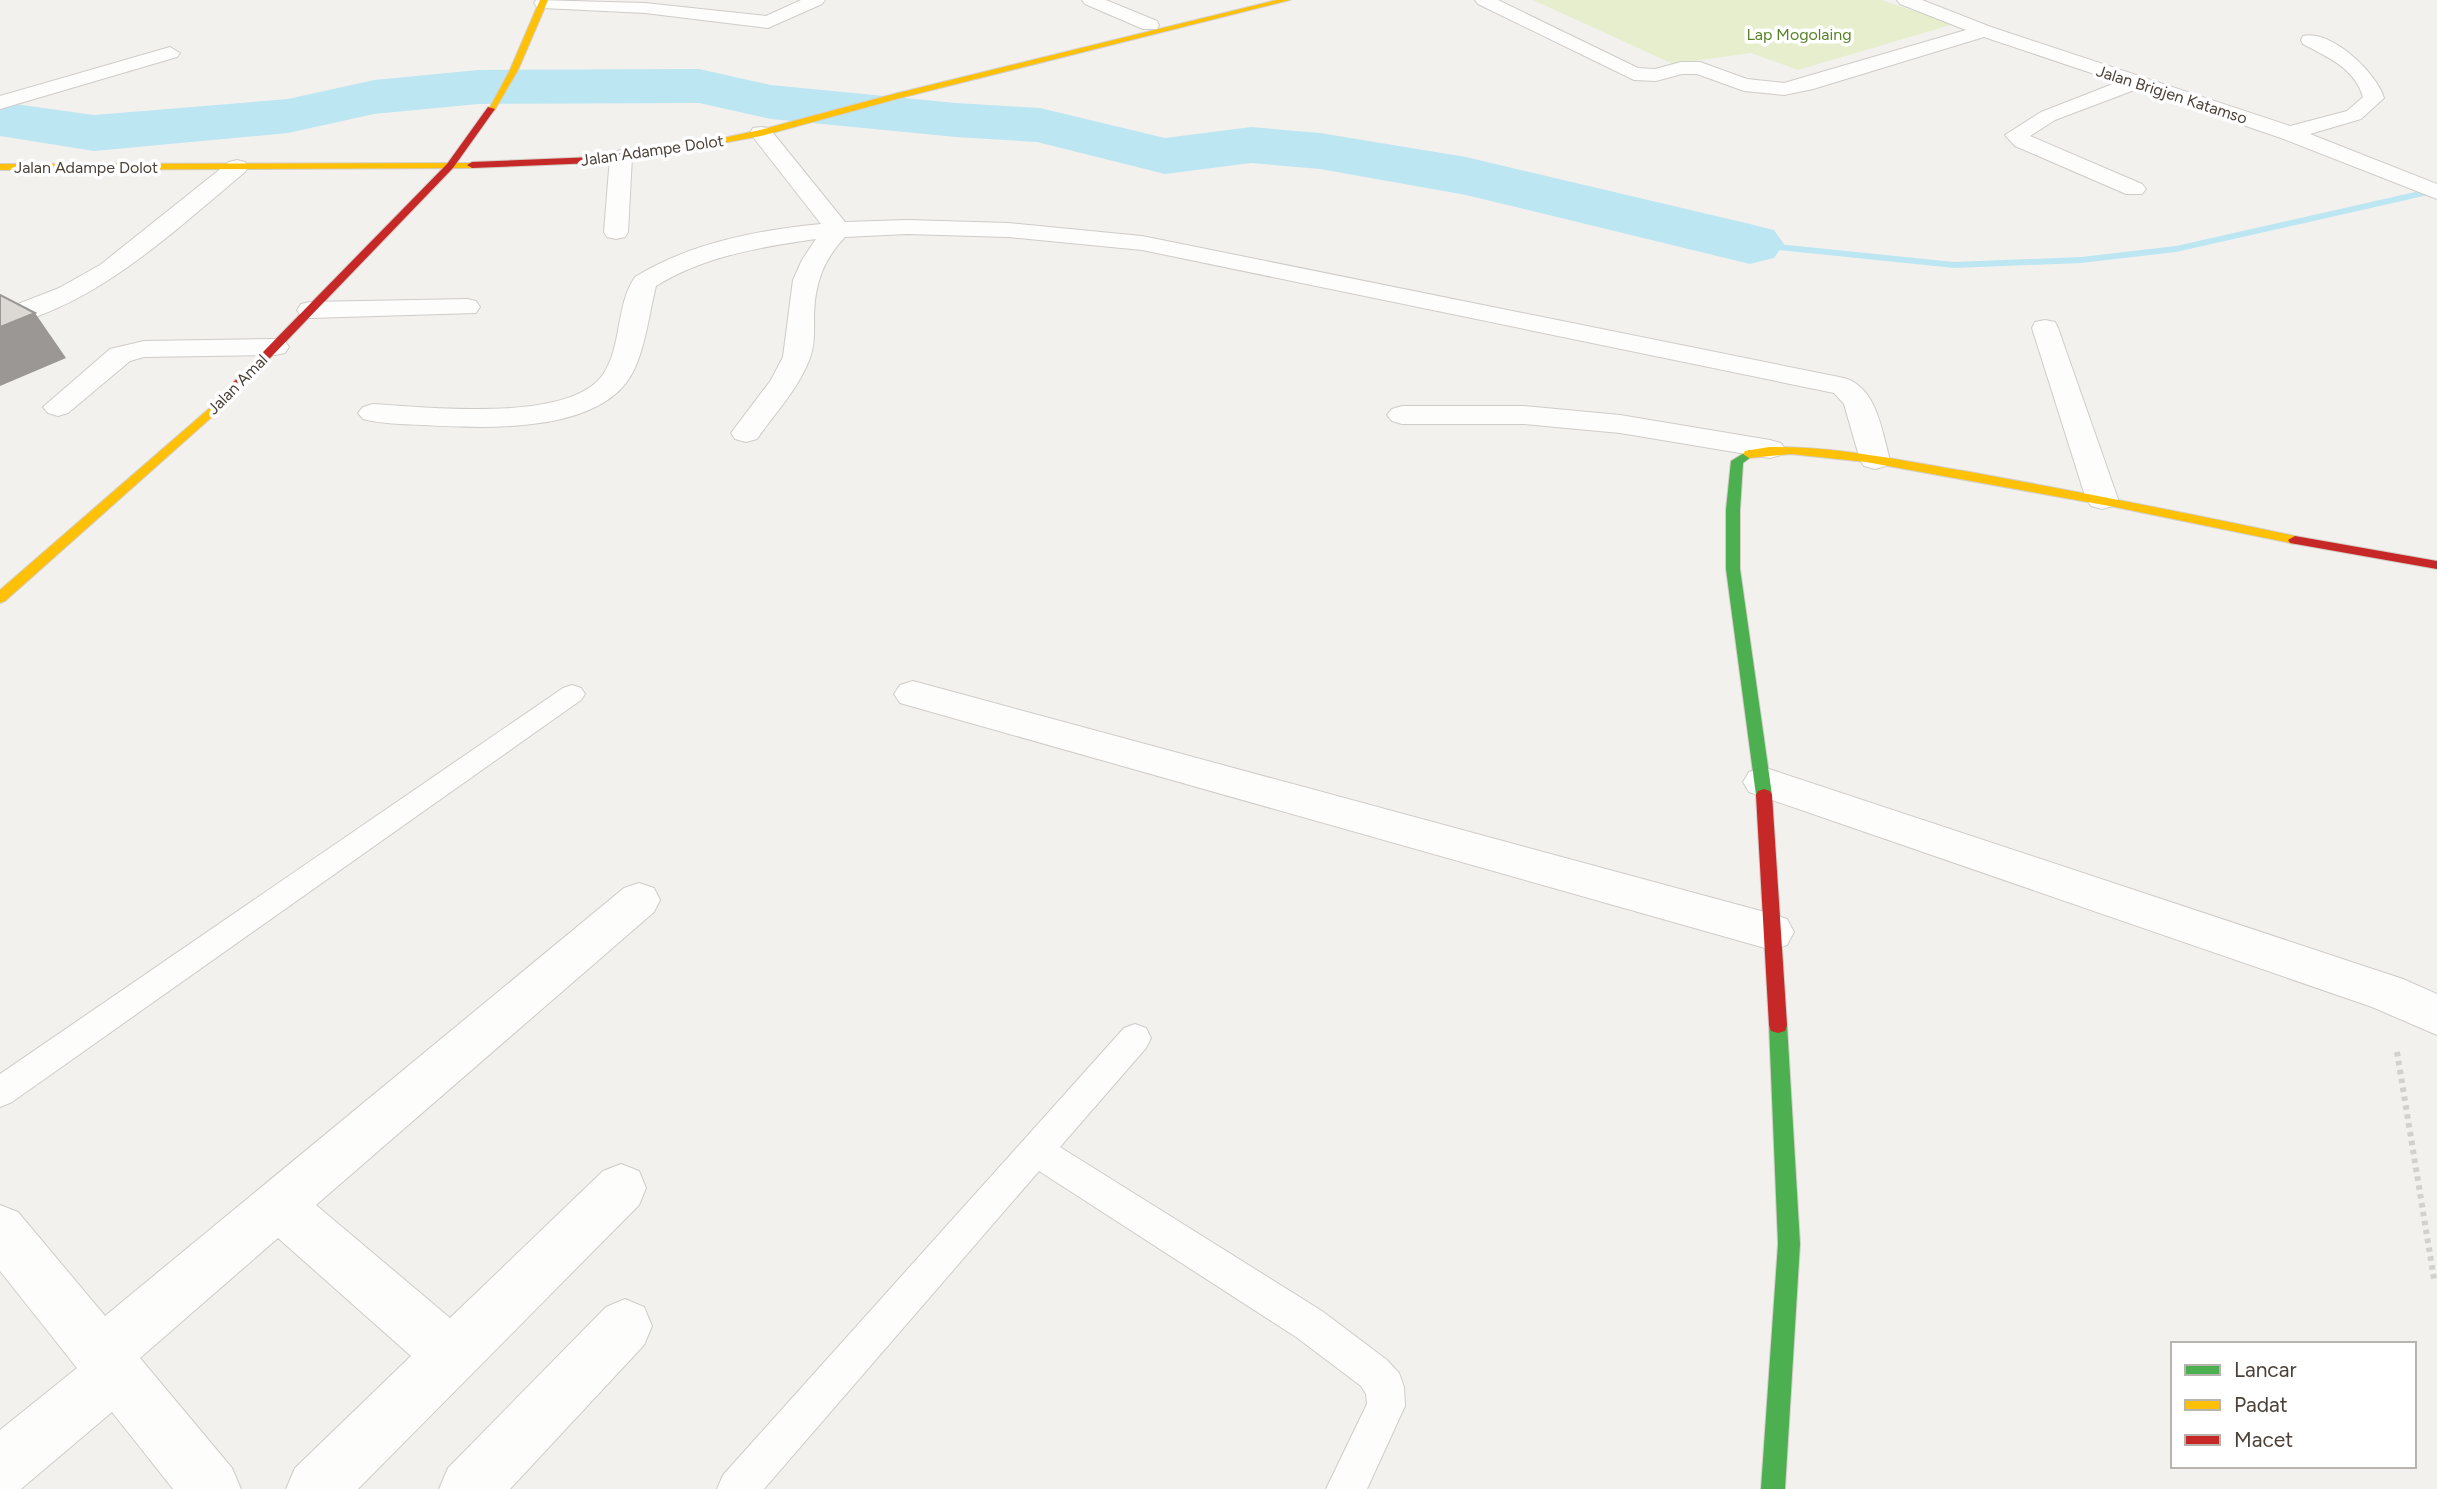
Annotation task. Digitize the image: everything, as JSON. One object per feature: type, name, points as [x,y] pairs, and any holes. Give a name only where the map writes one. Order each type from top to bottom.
[{"type":"main road","name":"Jalan Adampe Dolot","points":[[0,167],[237,167],[621,156],[708,144],[761,132],[798,116],[879,91],[1255,0]]},
{"type":"main road","name":"Jalan Adampe Dolot","points":[[0,157],[454,160],[645,142],[897,96],[1286,0]]},
{"type":"main road","name":"Jalan Amal","points":[[0,598],[225,398],[454,160],[495,104],[514,70],[544,1]]},
{"type":"main road","points":[[1773,1489],[1789,1244],[1770,859],[1763,782],[1733,569],[1733,510],[1737,461],[1748,454],[1770,449],[1875,460],[2102,499],[2302,541],[2437,565]]},
{"type":"street","points":[[544,1],[645,8],[768,22],[816,0]]},
{"type":"street","points":[[1091,0],[1150,25]]},
{"type":"street","points":[[1484,0],[1634,74],[1657,75],[1688,67],[1700,68],[1744,85],[1769,89],[1805,85],[1984,31]]},
{"type":"street","name":"Jalan Brigjen Katamso","points":[[1906,0],[1984,31],[2290,133],[2437,192]]},
{"type":"street","points":[[2290,133],[2354,114],[2374,98],[2368,78],[2344,59],[2310,40]]},
{"type":"street","points":[[0,103],[170,53]]},
{"type":"street","points":[[2134,189],[2017,135],[2048,116],[2137,82]]},
{"type":"street","points":[[761,132],[838,230]]},
{"type":"street","points":[[615,232],[621,156]]},
{"type":"street","points":[[0,320],[43,305],[88,284],[131,253],[237,167]]},
{"type":"street","points":[[373,413],[478,418],[524,416],[569,407],[600,394],[617,377],[644,282],[678,262],[791,234],[906,227],[1008,230],[1142,243],[1844,387],[1852,392],[1858,401],[1875,460]]},
{"type":"street","points":[[746,433],[790,372],[800,346],[803,287],[809,266],[819,248],[838,230]]},
{"type":"street","points":[[310,310],[467,307]]},
{"type":"street","points":[[2046,328],[2102,499]]},
{"type":"street","points":[[58,407],[120,355],[145,349],[275,347]]},
{"type":"street","points":[[1402,415],[1538,416],[1667,431],[1770,449]]},
{"type":"street","points":[[913,694],[1772,932]]},
{"type":"street","points":[[1763,782],[2387,993],[2437,1015]]},
{"type":"street","points":[[0,1468],[278,1205],[639,900]]},
{"type":"street","points":[[316,1489],[621,1188]]},
{"type":"street","points":[[278,1205],[451,1355]]},
{"type":"street","points":[[0,1230],[211,1489]]},
{"type":"street","points":[[469,1489],[625,1326]]},
{"type":"lane","points":[[0,1092],[572,694]]},
{"type":"lane","points":[[737,1489],[1135,1038]]},
{"type":"lane","points":[[1036,1150],[1310,1324],[1374,1373],[1385,1387],[1386,1406],[1346,1489]]},
{"type":"path","points":[[2387,993],[2434,1279]]},
{"type":"green space","name":"Lap Mogolaing","points":[[1533,0],[1881,0],[1954,24],[1798,70],[1751,53],[1673,64]]},
{"type":"building","points":[[0,295],[35,313],[0,327]]},
{"type":"waterway","points":[[0,119],[94,133],[288,116],[374,97],[478,87],[699,86],[771,102],[956,120],[1040,125],[1165,156],[1251,145],[1320,151],[1466,176],[1750,244]]},
{"type":"waterway","points":[[1750,244],[1954,265],[2081,260],[2176,249],[2437,190]]},
{"type":"traffic: fast","points":[[1749,454],[1737,461],[1733,510],[1733,569],[1764,795]]},
{"type":"traffic: fast","points":[[1773,1489],[1789,1244],[1778,1025]]},
{"type":"traffic: slow","points":[[491,109],[514,70],[544,0]]},
{"type":"traffic: slow","points":[[695,145],[761,133],[897,96],[1286,0]]},
{"type":"traffic: slow","points":[[0,167],[472,165]]},
{"type":"traffic: slow","points":[[0,598],[219,404]]},
{"type":"traffic: slow","points":[[1749,454],[1791,451],[1866,458],[2115,503],[2295,540]]},
{"type":"traffic: jam","points":[[219,404],[450,166],[491,109]]},
{"type":"traffic: jam","points":[[472,165],[594,160],[695,145]]},
{"type":"traffic: jam","points":[[2295,540],[2437,565]]},
{"type":"traffic: jam","points":[[1764,795],[1778,1025]]}]
